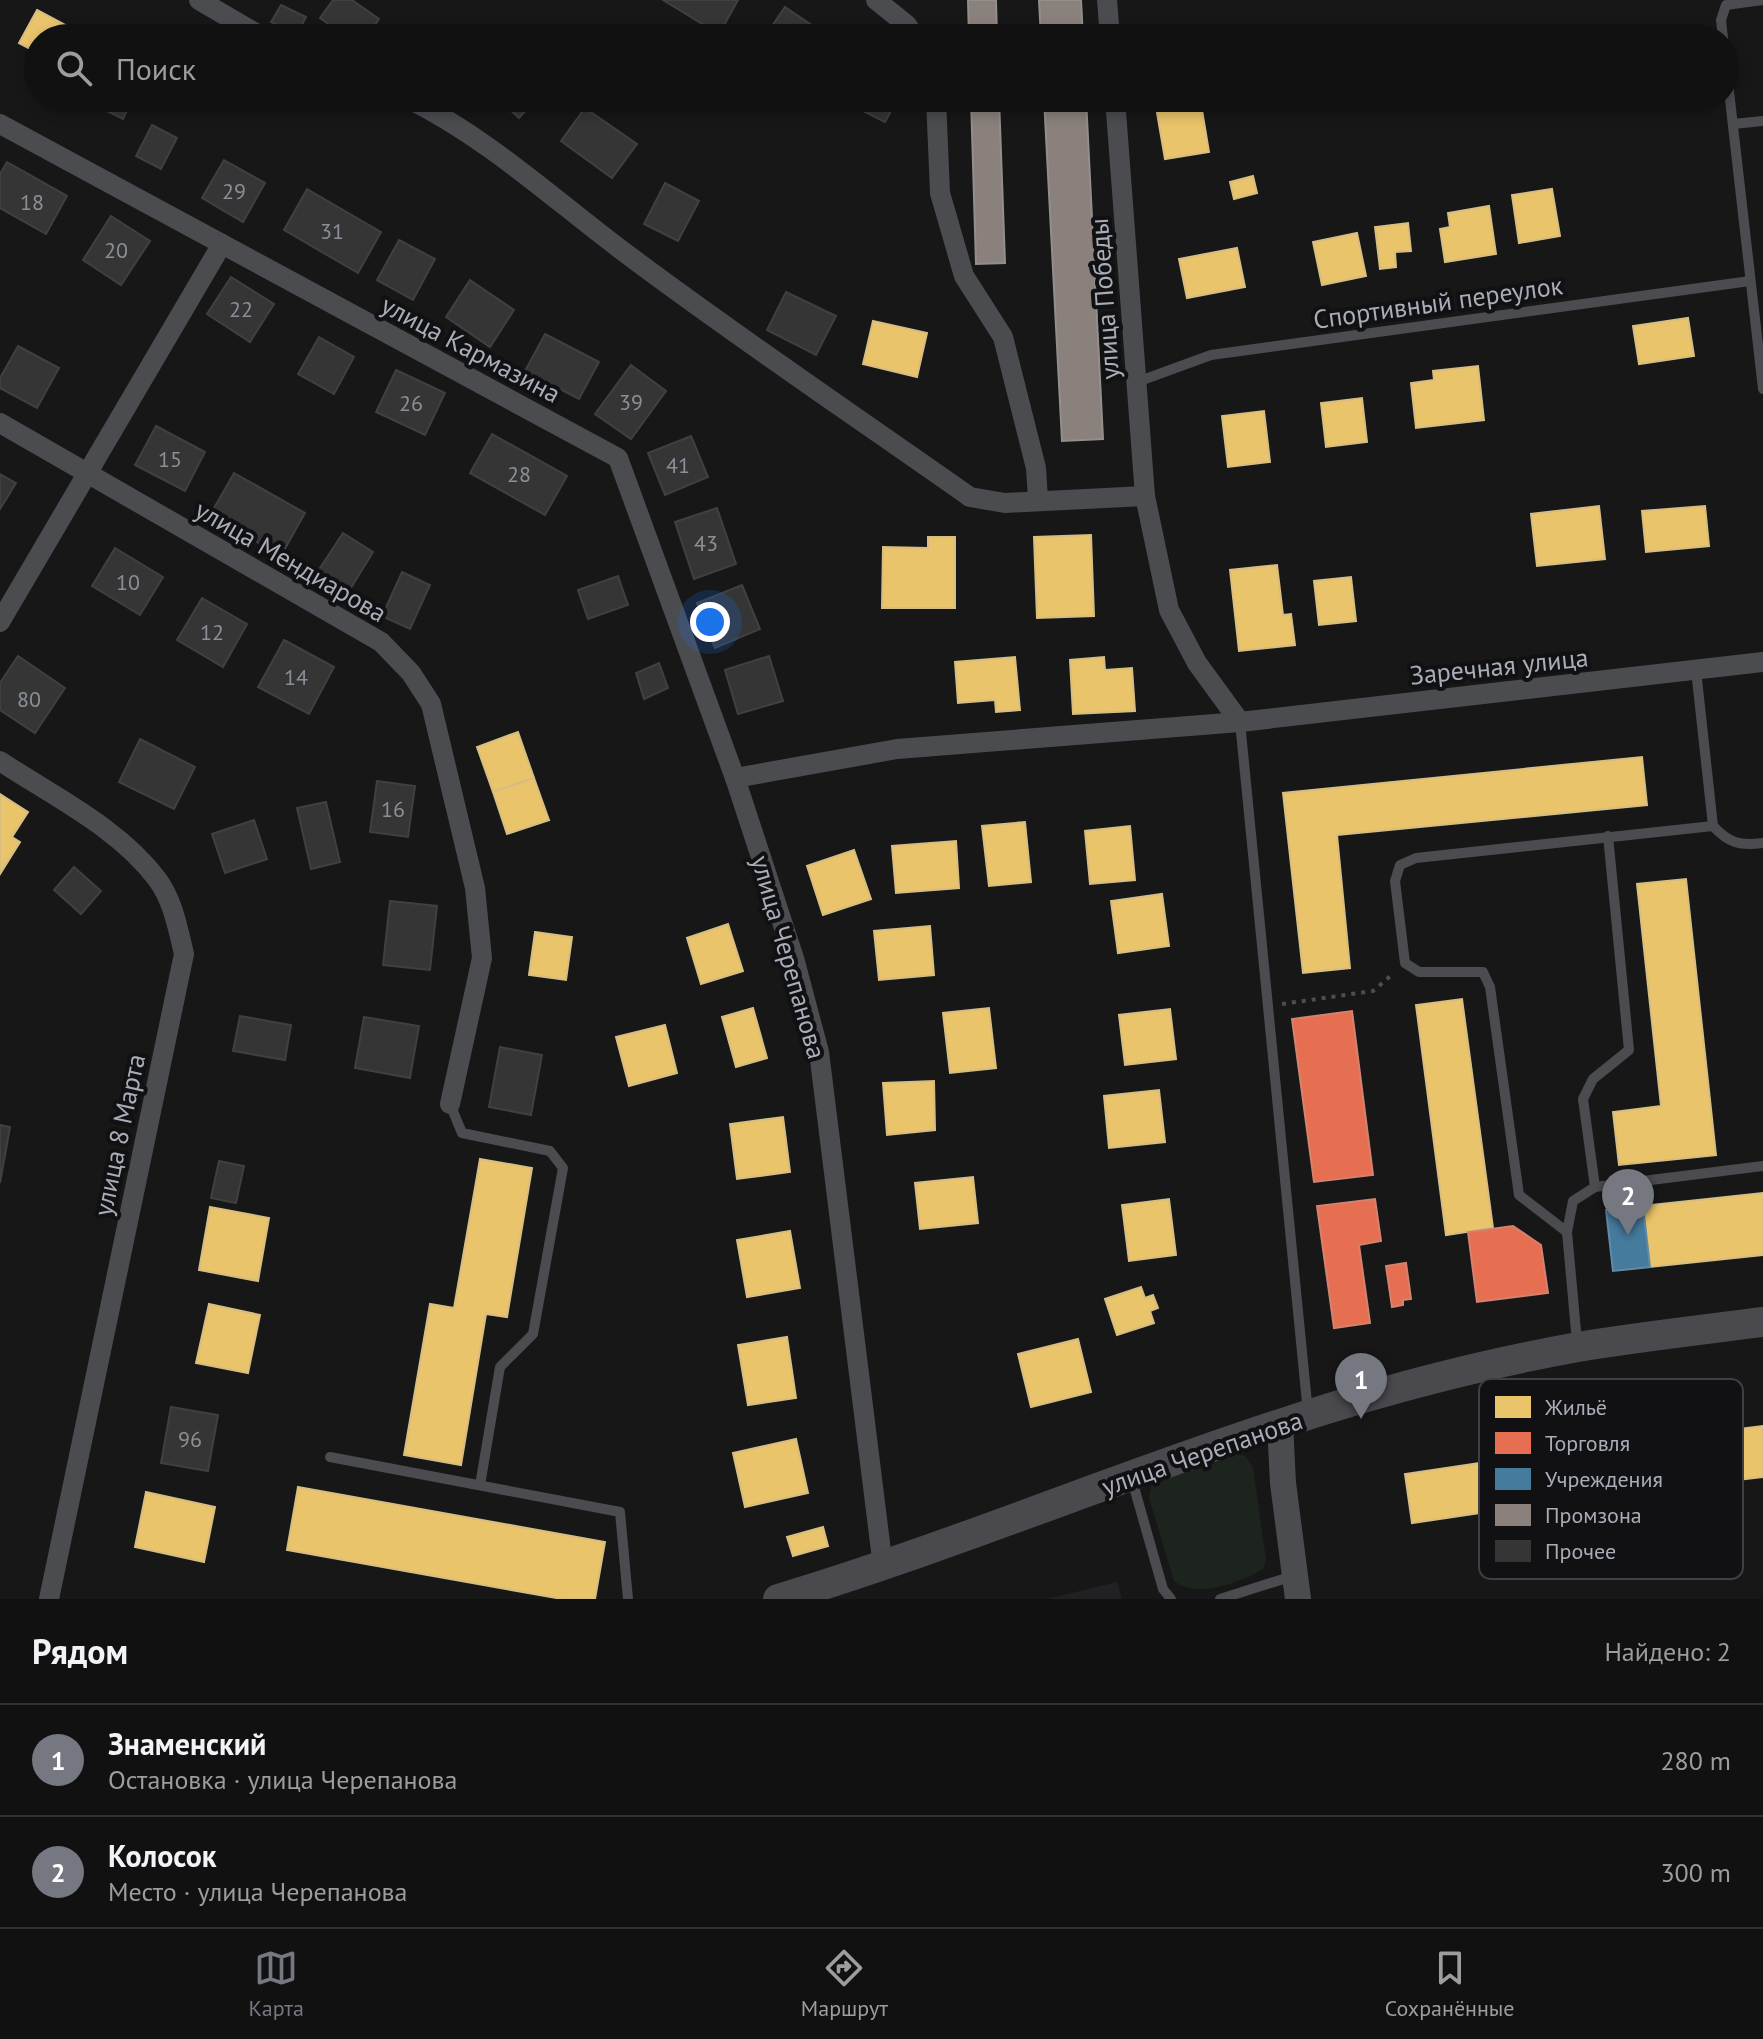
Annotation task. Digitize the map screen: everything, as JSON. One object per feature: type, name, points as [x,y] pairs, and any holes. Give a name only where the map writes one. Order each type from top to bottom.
[{"type":"main road","name":"улица Черепанова","points":[[778,1599],[883,1567],[1294,1420],[1475,1370],[1577,1348],[1763,1322]]},
{"type":"street","points":[[199,0],[240,24]]},
{"type":"street","points":[[876,0],[906,24]]},
{"type":"street","points":[[1107,0],[1109,24]]},
{"type":"street","points":[[436,112],[493,148],[622,251],[970,497],[1005,503],[1145,496]]},
{"type":"street","points":[[937,112],[940,193],[964,276],[1003,337],[1036,468],[1038,499]]},
{"type":"street","name":"улица Победы","points":[[1116,112],[1145,496],[1169,610],[1197,663],[1240,722]]},
{"type":"street","name":"улица Кармазина","points":[[0,124],[618,458],[735,778]]},
{"type":"street","points":[[0,622],[222,244]]},
{"type":"street","name":"улица Мендиарова","points":[[0,423],[381,642],[411,673],[431,704],[475,888],[482,958],[450,1104]]},
{"type":"street","name":"Заречная улица","points":[[735,778],[897,749],[1240,722],[1763,662]]},
{"type":"street","name":"улица 8 Марта","points":[[0,761],[121,841],[158,880],[176,918],[184,954],[49,1599]]},
{"type":"street","name":"улица Черепанова","points":[[735,778],[794,958],[819,1052],[883,1567]]},
{"type":"street","points":[[1294,1420],[1295,1588]]},
{"type":"lane","points":[[1721,24],[1726,5],[1763,0]]},
{"type":"lane","points":[[1732,112],[1763,389]]},
{"type":"lane","points":[[1733,124],[1763,121]]},
{"type":"lane","name":"Спортивный переулок","points":[[1137,382],[1211,355],[1750,281]]},
{"type":"lane","points":[[1696,670],[1713,826],[1727,841],[1743,845],[1763,843]]},
{"type":"lane","points":[[1240,722],[1269,1005],[1294,1420]]},
{"type":"lane","points":[[1567,1232],[1519,1195],[1490,987],[1483,972],[1419,972],[1405,963],[1395,881],[1400,865],[1416,858],[1713,826]]},
{"type":"lane","points":[[1595,1187],[1583,1099],[1593,1079],[1629,1050],[1608,836]]},
{"type":"lane","points":[[450,1104],[462,1133],[550,1151],[563,1168],[533,1334],[500,1367],[480,1485]]},
{"type":"lane","points":[[1577,1348],[1567,1232],[1573,1201],[1595,1187],[1763,1166]]},
{"type":"lane","points":[[330,1457],[620,1512],[628,1599]]},
{"type":"lane","points":[[1132,1477],[1163,1589],[1171,1599]]},
{"type":"lane","points":[[1220,1599],[1295,1588]]},
{"type":"path","points":[[1269,1005],[1373,991],[1405,963]]},
{"type":"shaded area","points":[[1233,1453],[1245,1456],[1253,1467],[1266,1560],[1263,1569],[1218,1587],[1194,1589],[1183,1586],[1174,1581],[1149,1498],[1152,1481]]},
{"type":"shaded area","points":[[1117,1582],[1122,1599],[1047,1599]]},
{"type":"building: Жильё","points":[[37,10],[63,24],[29,24]]},
{"type":"building: Жильё","points":[[1157,112],[1202,112],[1209,152],[1165,159]]},
{"type":"building: Жильё","points":[[1253,176],[1257,193],[1234,199],[1230,182]]},
{"type":"building: Жильё","points":[[1552,189],[1560,236],[1519,243],[1512,195]]},
{"type":"building: Жильё","points":[[1489,206],[1496,254],[1445,262],[1440,229],[1450,227],[1448,213]]},
{"type":"building: Жильё","points":[[1408,223],[1411,251],[1395,252],[1396,267],[1380,269],[1375,227]]},
{"type":"building: Жильё","points":[[1357,233],[1366,276],[1322,285],[1313,242]]},
{"type":"building: Жильё","points":[[1237,248],[1245,287],[1187,298],[1179,259]]},
{"type":"building: Жильё","points":[[1688,318],[1694,356],[1639,364],[1633,326]]},
{"type":"building: Жильё","points":[[873,321],[927,333],[917,377],[863,364]]},
{"type":"building: Жильё","points":[[1478,366],[1484,420],[1416,428],[1411,383],[1434,380],[1433,371]]},
{"type":"building: Жильё","points":[[1362,398],[1367,442],[1326,447],[1321,403]]},
{"type":"building: Жильё","points":[[1264,411],[1270,462],[1228,467],[1222,416]]},
{"type":"building: Жильё","points":[[1599,506],[1605,559],[1537,566],[1531,514]]},
{"type":"building: Жильё","points":[[1705,506],[1709,546],[1646,552],[1642,511]]},
{"type":"building: Жильё","points":[[1091,535],[1094,616],[1037,618],[1034,537]]},
{"type":"building: Жильё","points":[[928,537],[955,537],[955,608],[882,608],[883,547],[928,548]]},
{"type":"building: Жильё","points":[[1277,565],[1283,615],[1291,614],[1295,645],[1239,651],[1230,570]]},
{"type":"building: Жильё","points":[[1351,577],[1356,621],[1319,625],[1314,581]]},
{"type":"building: Жильё","points":[[1015,657],[1020,710],[996,712],[995,700],[958,703],[955,662]]},
{"type":"building: Жильё","points":[[1104,657],[1105,670],[1132,668],[1135,711],[1073,714],[1070,660]]},
{"type":"building: Жильё","points":[[518,732],[534,778],[493,792],[477,747]]},
{"type":"building: Жильё","points":[[1642,757],[1647,805],[1337,835],[1350,968],[1303,973],[1283,793]]},
{"type":"building: Жильё","points":[[534,778],[549,820],[507,834],[493,792]]},
{"type":"building: Жильё","points":[[0,794],[28,812],[12,837],[20,842],[0,874]]},
{"type":"building: Жильё","points":[[1025,822],[1031,882],[989,886],[982,826]]},
{"type":"building: Жильё","points":[[1130,826],[1135,880],[1090,884],[1085,831]]},
{"type":"building: Жильё","points":[[956,841],[959,888],[896,893],[892,846]]},
{"type":"building: Жильё","points":[[854,850],[871,899],[823,915],[807,866]]},
{"type":"building: Жильё","points":[[1686,879],[1716,1155],[1619,1165],[1613,1112],[1661,1106],[1637,884]]},
{"type":"building: Жильё","points":[[1162,894],[1169,946],[1118,953],[1111,901]]},
{"type":"building: Жильё","points":[[728,924],[743,971],[701,984],[687,938]]},
{"type":"building: Жильё","points":[[930,926],[934,975],[879,980],[874,931]]},
{"type":"building: Жильё","points":[[535,932],[572,937],[566,980],[529,975]]},
{"type":"building: Жильё","points":[[1462,999],[1493,1228],[1446,1235],[1416,1005]]},
{"type":"building: Жильё","points":[[753,1008],[767,1058],[736,1067],[722,1017]]},
{"type":"building: Жильё","points":[[989,1008],[996,1068],[950,1073],[943,1013]]},
{"type":"building: Жильё","points":[[1170,1009],[1176,1059],[1125,1065],[1119,1015]]},
{"type":"building: Жильё","points":[[665,1025],[677,1073],[629,1086],[616,1037]]},
{"type":"building: Жильё","points":[[934,1081],[935,1130],[887,1135],[883,1083]]},
{"type":"building: Жильё","points":[[1159,1090],[1165,1142],[1109,1148],[1104,1096]]},
{"type":"building: Жильё","points":[[783,1117],[790,1172],[737,1179],[730,1124]]},
{"type":"building: Жильё","points":[[480,1159],[532,1168],[507,1317],[486,1314],[461,1465],[404,1455],[430,1304],[454,1308]]},
{"type":"building: Жильё","points":[[973,1177],[978,1223],[920,1229],[915,1183]]},
{"type":"building: Жильё","points":[[1763,1193],[1763,1255],[1650,1267],[1643,1206]]},
{"type":"building: Жильё","points":[[1169,1199],[1176,1255],[1129,1261],[1122,1205]]},
{"type":"building: Жильё","points":[[210,1207],[269,1218],[258,1281],[199,1270]]},
{"type":"building: Жильё","points":[[790,1231],[800,1288],[747,1297],[737,1240]]},
{"type":"building: Жильё","points":[[1141,1287],[1145,1298],[1153,1295],[1158,1308],[1150,1311],[1154,1323],[1117,1335],[1105,1299]]},
{"type":"building: Жильё","points":[[209,1304],[260,1315],[248,1373],[196,1363]]},
{"type":"building: Жильё","points":[[787,1337],[796,1398],[748,1405],[738,1345]]},
{"type":"building: Жильё","points":[[1078,1339],[1091,1392],[1031,1407],[1018,1354]]},
{"type":"building: Жильё","points":[[1763,1426],[1763,1477],[1743,1479],[1743,1428]]},
{"type":"building: Жильё","points":[[796,1439],[808,1493],[745,1507],[733,1453]]},
{"type":"building: Жильё","points":[[1479,1463],[1479,1513],[1412,1523],[1405,1474]]},
{"type":"building: Жильё","points":[[298,1487],[605,1542],[595,1599],[562,1599],[287,1550]]},
{"type":"building: Жильё","points":[[146,1492],[215,1507],[204,1562],[135,1547]]},
{"type":"building: Жильё","points":[[823,1527],[828,1546],[793,1556],[787,1537]]},
{"type":"building: Торговля","points":[[1352,1011],[1373,1175],[1314,1182],[1292,1019]]},
{"type":"building: Торговля","points":[[1375,1199],[1381,1241],[1359,1245],[1370,1323],[1334,1328],[1317,1206]]},
{"type":"building: Торговля","points":[[1513,1226],[1541,1245],[1548,1293],[1477,1302],[1468,1232]]},
{"type":"building: Торговля","points":[[1406,1263],[1411,1299],[1403,1300],[1403,1305],[1392,1307],[1386,1266]]},
{"type":"building: Учреждения","points":[[1643,1206],[1650,1267],[1613,1271],[1606,1210]]},
{"type":"building: Промзона","points":[[968,0],[996,0],[997,24],[969,24]]},
{"type":"building: Промзона","points":[[1039,0],[1081,0],[1082,24],[1040,24]]},
{"type":"building: Промзона","points":[[971,112],[1000,112],[1005,263],[976,264]]},
{"type":"building: Промзона","points":[[1045,112],[1087,112],[1103,439],[1062,441]]},
{"type":"building: Прочее","points":[[333,0],[352,0],[379,19],[376,24],[328,24],[320,18]]},
{"type":"building: Прочее","points":[[663,0],[738,0],[725,24],[703,24]]},
{"type":"building: Прочее","points":[[281,5],[306,17],[302,24],[271,22]]},
{"type":"building: Прочее","points":[[785,7],[810,24],[773,24]]},
{"type":"building: Прочее","points":[[109,112],[126,112],[123,119]]},
{"type":"building: Прочее","points":[[582,112],[591,112],[637,144],[612,178],[561,141]]},
{"type":"building: Прочее","points":[[865,112],[890,112],[885,122]]},
{"type":"building: Прочее","points":[[152,125],[177,138],[161,169],[136,156]]},
{"type":"building: Прочее","points":[[224,160],[265,183],[243,222],[202,198]]},
{"type":"building: Прочее","points":[[7,162],[67,196],[46,234],[0,208],[0,174]]},
{"type":"building: Прочее","points":[[665,183],[699,201],[678,241],[644,224]]},
{"type":"building: Прочее","points":[[307,189],[381,232],[358,273],[284,230]]},
{"type":"building: Прочее","points":[[111,216],[150,241],[121,285],[83,260]]},
{"type":"building: Прочее","points":[[399,240],[435,259],[413,300],[377,280]]},
{"type":"building: Прочее","points":[[231,277],[274,304],[250,342],[207,314]]},
{"type":"building: Прочее","points":[[470,280],[514,310],[490,347],[446,317]]},
{"type":"building: Прочее","points":[[786,292],[836,316],[816,355],[767,330]]},
{"type":"building: Прочее","points":[[545,334],[599,362],[579,399],[525,371]]},
{"type":"building: Прочее","points":[[319,337],[354,357],[334,394],[298,374]]},
{"type":"building: Прочее","points":[[18,346],[59,368],[37,408],[0,388],[0,378]]},
{"type":"building: Прочее","points":[[631,365],[666,391],[631,439],[595,414]]},
{"type":"building: Прочее","points":[[396,370],[445,393],[425,435],[376,412]]},
{"type":"building: Прочее","points":[[156,426],[205,452],[185,491],[135,465]]},
{"type":"building: Прочее","points":[[492,434],[567,476],[545,515],[470,473]]},
{"type":"building: Прочее","points":[[691,436],[708,477],[665,495],[648,453]]},
{"type":"building: Прочее","points":[[234,473],[305,513],[281,556],[210,515]]},
{"type":"building: Прочее","points":[[0,474],[16,483],[0,509]]},
{"type":"building: Прочее","points":[[717,508],[736,564],[694,579],[675,522]]},
{"type":"building: Прочее","points":[[343,533],[373,552],[349,591],[318,571]]},
{"type":"building: Прочее","points":[[115,548],[163,577],[140,615],[92,586]]},
{"type":"building: Прочее","points":[[402,572],[430,585],[410,629],[382,616]]},
{"type":"building: Прочее","points":[[618,576],[628,605],[588,619],[578,590]]},
{"type":"building: Прочее","points":[[742,585],[760,629],[715,648],[697,603]]},
{"type":"building: Прочее","points":[[202,598],[247,624],[223,667],[177,640]]},
{"type":"building: Прочее","points":[[284,640],[334,667],[309,714],[258,687]]},
{"type":"building: Прочее","points":[[18,656],[65,688],[35,733],[0,710],[0,683]]},
{"type":"building: Прочее","points":[[769,656],[783,701],[738,714],[725,670]]},
{"type":"building: Прочее","points":[[659,663],[668,688],[644,699],[636,673]]},
{"type":"building: Прочее","points":[[140,739],[195,767],[174,809],[119,782]]},
{"type":"building: Прочее","points":[[377,781],[415,786],[408,837],[370,832]]},
{"type":"building: Прочее","points":[[326,802],[340,862],[311,869],[297,808]]},
{"type":"building: Прочее","points":[[254,820],[267,859],[225,873],[212,834]]},
{"type":"building: Прочее","points":[[74,867],[101,891],[81,914],[54,890]]},
{"type":"building: Прочее","points":[[390,901],[437,906],[430,970],[383,965]]},
{"type":"building: Прочее","points":[[240,1016],[291,1025],[285,1060],[233,1051]]},
{"type":"building: Прочее","points":[[364,1017],[419,1026],[410,1078],[355,1068]]},
{"type":"building: Прочее","points":[[500,1047],[542,1055],[531,1115],[489,1107]]},
{"type":"building: Прочее","points":[[0,1125],[10,1127],[0,1183]]},
{"type":"building: Прочее","points":[[219,1161],[244,1166],[236,1203],[211,1198]]},
{"type":"building: Прочее","points":[[171,1407],[218,1415],[208,1471],[161,1463]]},
{"type":"place","name":"Колосок","points":[[1628,1235]]},
{"type":"place","name":"Знаменский","points":[[1361,1419]]}]
